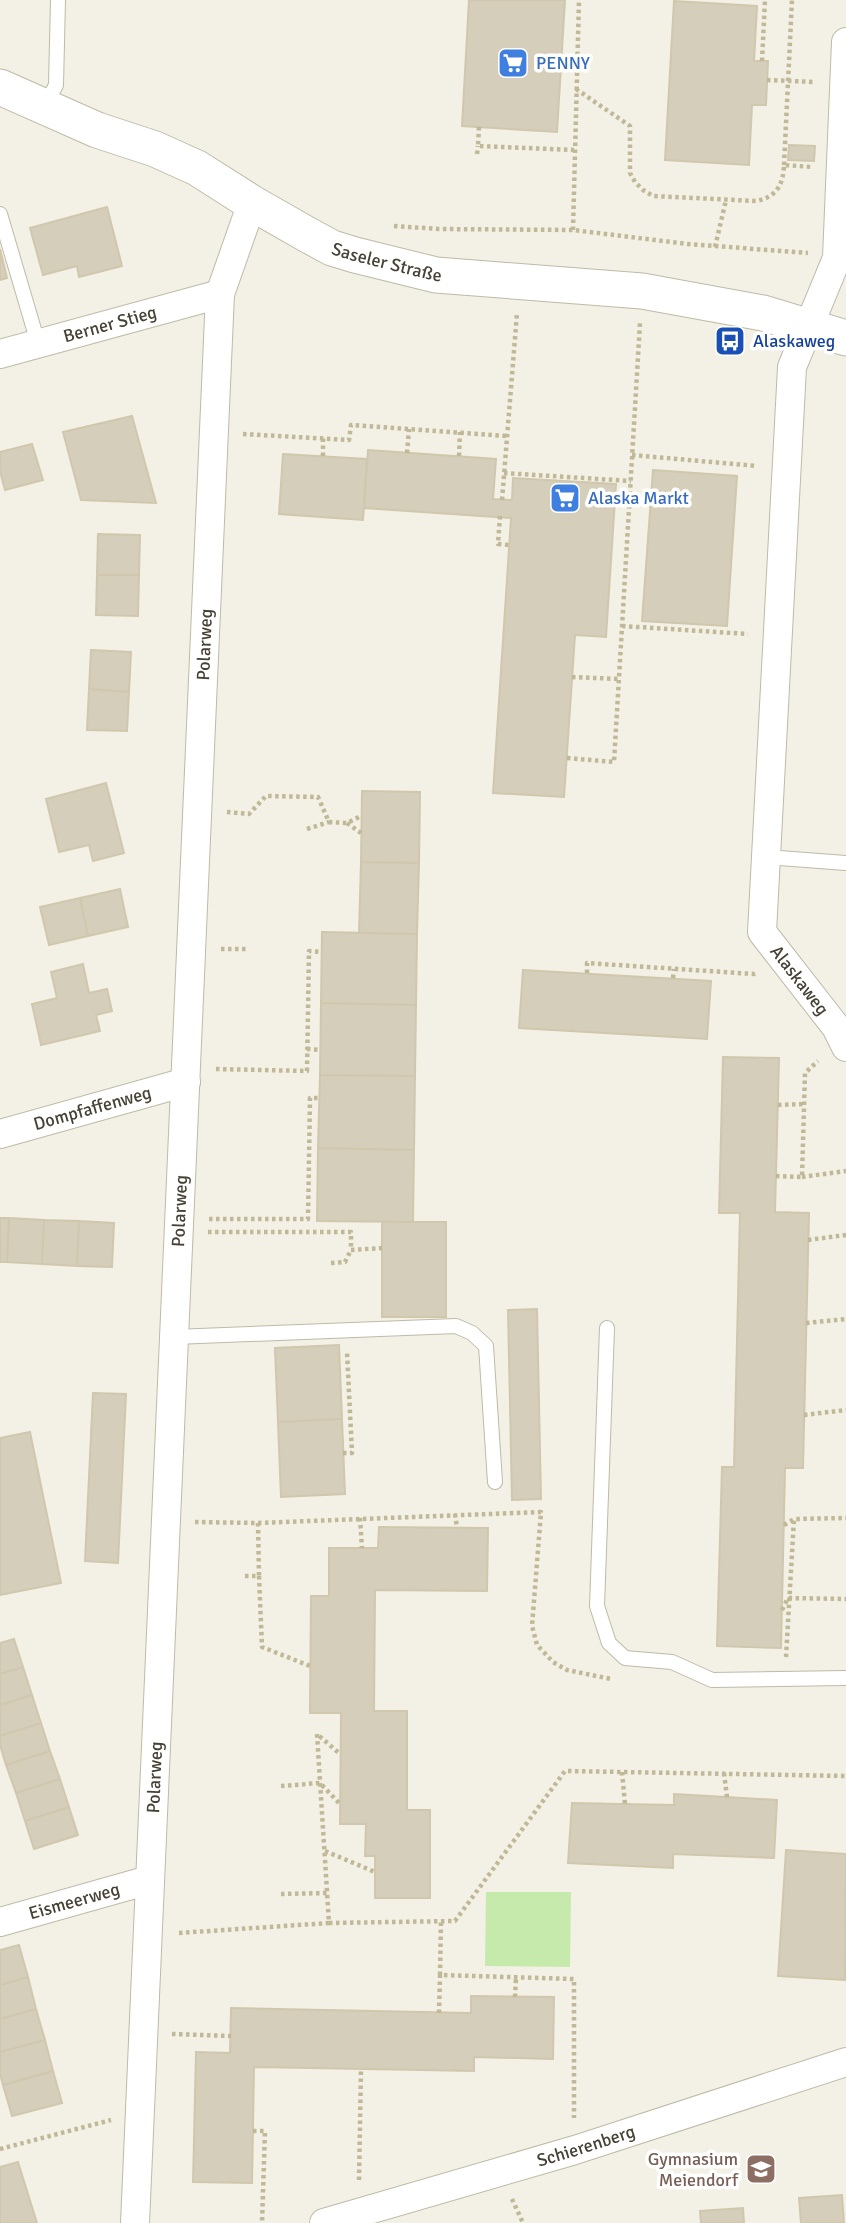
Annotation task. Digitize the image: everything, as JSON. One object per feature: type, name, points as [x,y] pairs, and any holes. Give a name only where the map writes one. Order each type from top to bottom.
[{"type":"street","points":[[808,328],[837,258],[846,42]]},
{"type":"street","name":"Saseler Straße","points":[[0,87],[97,130],[155,149],[197,168],[252,204],[320,242],[355,255],[436,275],[642,291],[763,313],[846,338]]},
{"type":"street","name":"Polarweg","points":[[135,2223],[220,294],[252,204]]},
{"type":"street","name":"Berner Stieg","points":[[0,354],[220,294]]},
{"type":"street","name":"Alaskaweg","points":[[808,328],[792,368],[762,932],[836,1027],[844,1043]]},
{"type":"street","name":"Dompfaffenweg","points":[[0,1134],[187,1075]]},
{"type":"street","name":"Eismeerweg","points":[[0,1922],[149,1880]]},
{"type":"street","name":"Schierenberg","points":[[324,2223],[575,2150],[846,2062]]},
{"type":"lane","points":[[44,108],[56,85],[58,0]]},
{"type":"lane","points":[[0,214],[38,343]]},
{"type":"lane","points":[[766,857],[846,863]]},
{"type":"lane","points":[[174,1337],[456,1326],[472,1333],[486,1346],[495,1482]]},
{"type":"lane","points":[[607,1328],[597,1606],[609,1643],[625,1658],[672,1662],[712,1680],[846,1678]]},
{"type":"path","points":[[573,230],[579,0]]},
{"type":"path","points":[[762,61],[765,0]]},
{"type":"path","points":[[576,89],[631,126],[631,173],[635,182],[653,196],[756,201],[767,199],[778,190],[783,180],[792,0]]},
{"type":"path","points":[[767,80],[844,82]]},
{"type":"path","points":[[477,154],[479,127]]},
{"type":"path","points":[[478,146],[574,150]]},
{"type":"path","points":[[784,165],[841,169]]},
{"type":"path","points":[[715,247],[726,200]]},
{"type":"path","points":[[390,226],[573,230],[715,247],[796,250],[837,258]]},
{"type":"path","points":[[502,500],[519,281]]},
{"type":"path","points":[[567,758],[614,762],[642,291]]},
{"type":"path","points":[[214,433],[349,440],[351,425],[507,436]]},
{"type":"path","points":[[407,453],[410,429]]},
{"type":"path","points":[[459,456],[460,432]]},
{"type":"path","points":[[323,438],[323,457]]},
{"type":"path","points":[[632,455],[786,469]]},
{"type":"path","points":[[504,473],[631,481]]},
{"type":"path","points":[[500,516],[498,544],[509,545]]},
{"type":"path","points":[[622,626],[777,636]]},
{"type":"path","points":[[572,677],[619,679]]},
{"type":"path","points":[[198,810],[249,814],[266,796],[318,797],[329,821]]},
{"type":"path","points":[[347,823],[361,816]]},
{"type":"path","points":[[307,829],[329,821],[347,823],[361,833]]},
{"type":"path","points":[[187,1075],[307,1071],[309,951],[322,952]]},
{"type":"path","points":[[587,973],[587,963],[754,974],[781,957]]},
{"type":"path","points":[[673,978],[674,969]]},
{"type":"path","points":[[802,1177],[804,1073],[844,1043]]},
{"type":"path","points":[[307,1049],[320,1050]]},
{"type":"path","points":[[180,1226],[308,1219],[310,1098],[319,1098]]},
{"type":"path","points":[[778,1105],[803,1104]]},
{"type":"path","points":[[776,1177],[802,1177],[846,1171]]},
{"type":"path","points":[[308,1206],[317,1207]]},
{"type":"path","points":[[180,1226],[351,1233],[351,1250],[345,1262],[331,1263]]},
{"type":"path","points":[[808,1240],[846,1235]]},
{"type":"path","points":[[351,1250],[382,1248]]},
{"type":"path","points":[[807,1323],[846,1318]]},
{"type":"path","points":[[343,1453],[352,1453],[346,1330]]},
{"type":"path","points":[[340,1381],[349,1381]]},
{"type":"path","points":[[804,1415],[846,1410]]},
{"type":"path","points":[[166,1521],[258,1523],[541,1512]]},
{"type":"path","points":[[455,1514],[457,1528]]},
{"type":"path","points":[[360,1518],[362,1548]]},
{"type":"path","points":[[783,1525],[794,1519],[846,1518]]},
{"type":"path","points":[[786,1679],[794,1519]]},
{"type":"path","points":[[258,1523],[262,1647],[310,1666]]},
{"type":"path","points":[[245,1576],[259,1576]]},
{"type":"path","points":[[788,1598],[846,1599]]},
{"type":"path","points":[[782,1610],[788,1598]]},
{"type":"path","points":[[329,1923],[317,1734],[340,1754]]},
{"type":"path","points":[[147,1935],[329,1923],[455,1921],[565,1770],[846,1776]]},
{"type":"path","points":[[622,1772],[625,1804]]},
{"type":"path","points":[[724,1773],[727,1797]]},
{"type":"path","points":[[281,1786],[320,1783]]},
{"type":"path","points":[[320,1783],[340,1804]]},
{"type":"path","points":[[325,1851],[375,1872]]},
{"type":"path","points":[[281,1894],[327,1893]]},
{"type":"path","points":[[439,2013],[441,1921]]},
{"type":"path","points":[[440,1975],[574,1979],[575,2150]]},
{"type":"path","points":[[515,1997],[516,1978]]},
{"type":"path","points":[[144,2032],[231,2036]]},
{"type":"path","points":[[358,2212],[361,2069]]},
{"type":"path","points":[[0,2149],[139,2113]]},
{"type":"path","points":[[253,2130],[265,2130],[262,2223]]},
{"type":"green space","points":[[486,1892],[571,1892],[570,1967],[485,1966]]},
{"type":"building","name":"PENNY","points":[[469,0],[565,0],[557,132],[462,126]]},
{"type":"building","points":[[674,1],[757,6],[754,61],[768,61],[766,105],[752,105],[749,165],[665,160]]},
{"type":"building","points":[[789,145],[815,146],[814,161],[788,160]]},
{"type":"building","points":[[107,207],[122,266],[79,277],[77,266],[43,275],[30,228]]},
{"type":"building","points":[[0,249],[7,278],[0,280]]},
{"type":"building","points":[[132,416],[156,503],[81,500],[63,432]]},
{"type":"building","points":[[32,444],[43,480],[5,490],[0,471],[0,452]]},
{"type":"building","points":[[368,450],[496,459],[493,499],[512,500],[513,478],[616,484],[606,637],[575,635],[564,797],[493,793],[511,518],[364,508]]},
{"type":"building","points":[[283,454],[367,459],[363,520],[279,514]]},
{"type":"building","points":[[653,470],[737,476],[727,626],[642,621]]},
{"type":"building","points":[[98,534],[140,535],[139,575],[97,575]]},
{"type":"building","points":[[97,575],[139,575],[138,616],[96,615]]},
{"type":"building","points":[[91,650],[131,652],[129,692],[89,689]]},
{"type":"building","points":[[89,689],[129,692],[127,731],[87,730]]},
{"type":"building","points":[[106,783],[124,853],[93,861],[89,845],[59,852],[46,799]]},
{"type":"building","points":[[362,791],[420,792],[419,863],[361,862]]},
{"type":"building","points":[[361,862],[419,863],[417,934],[359,933]]},
{"type":"building","points":[[120,889],[128,927],[88,936],[80,898]]},
{"type":"building","points":[[80,898],[88,936],[49,945],[40,907]]},
{"type":"building","points":[[322,932],[417,934],[416,1005],[321,1003]]},
{"type":"building","points":[[83,964],[89,993],[107,989],[112,1011],[96,1015],[100,1031],[41,1045],[32,1004],[57,998],[51,972]]},
{"type":"building","points":[[523,970],[711,981],[707,1039],[519,1028]]},
{"type":"building","points":[[321,1003],[416,1005],[415,1076],[320,1075]]},
{"type":"building","points":[[723,1057],[779,1058],[775,1212],[809,1213],[803,1468],[785,1468],[781,1648],[717,1646],[722,1467],[734,1467],[740,1213],[719,1213]]},
{"type":"building","points":[[320,1075],[415,1076],[414,1150],[318,1148]]},
{"type":"building","points":[[318,1148],[414,1150],[413,1222],[317,1221]]},
{"type":"building","points":[[0,1218],[9,1218],[7,1262],[0,1262]]},
{"type":"building","points":[[9,1218],[44,1220],[42,1264],[7,1262]]},
{"type":"building","points":[[44,1220],[79,1221],[77,1266],[42,1264]]},
{"type":"building","points":[[79,1221],[114,1223],[112,1267],[77,1266]]},
{"type":"building","points":[[382,1222],[446,1222],[446,1317],[382,1317]]},
{"type":"building","points":[[537,1309],[541,1499],[512,1500],[508,1310]]},
{"type":"building","points":[[339,1345],[342,1419],[278,1422],[275,1348]]},
{"type":"building","points":[[93,1393],[126,1394],[118,1563],[85,1561]]},
{"type":"building","points":[[342,1419],[345,1494],[281,1497],[278,1422]]},
{"type":"building","points":[[30,1432],[61,1583],[0,1595],[0,1438]]},
{"type":"building","points":[[379,1527],[488,1528],[487,1591],[375,1590],[374,1711],[407,1711],[407,1810],[430,1810],[430,1898],[375,1898],[375,1856],[365,1856],[366,1824],[340,1824],[341,1713],[310,1713],[311,1596],[329,1596],[329,1548],[378,1548]]},
{"type":"building","points":[[14,1639],[23,1667],[0,1674],[0,1643]]},
{"type":"building","points":[[23,1667],[32,1695],[0,1705],[0,1674]]},
{"type":"building","points":[[32,1695],[41,1723],[0,1736],[0,1705]]},
{"type":"building","points":[[41,1723],[50,1751],[6,1765],[0,1736]]},
{"type":"building","points":[[50,1751],[60,1779],[16,1793],[6,1765]]},
{"type":"building","points":[[60,1779],[69,1807],[25,1821],[16,1793]]},
{"type":"building","points":[[674,1794],[777,1800],[774,1858],[673,1854],[673,1868],[568,1863],[572,1803],[674,1805]]},
{"type":"building","points":[[69,1807],[78,1835],[34,1849],[25,1821]]},
{"type":"building","points":[[786,1850],[846,1854],[845,1980],[778,1976]]},
{"type":"building","points":[[19,1945],[28,1977],[0,1985],[0,1950]]},
{"type":"building","points":[[28,1977],[36,2009],[0,2019],[0,1985]]},
{"type":"building","points":[[471,1996],[554,1997],[553,2059],[474,2057],[474,2071],[254,2067],[252,2183],[193,2182],[196,2052],[230,2053],[231,2008],[471,2013]]},
{"type":"building","points":[[36,2009],[45,2040],[0,2052],[0,2019]]},
{"type":"building","points":[[45,2040],[53,2071],[3,2085],[0,2052]]},
{"type":"building","points":[[53,2071],[62,2103],[12,2116],[3,2085]]},
{"type":"building","points":[[18,2162],[37,2223],[0,2223],[0,2167]]},
{"type":"building","points":[[842,2195],[844,2223],[801,2223],[799,2198]]},
{"type":"building","points":[[743,2208],[744,2223],[701,2223],[700,2211]]},
{"type":"place","name":"PENNY","points":[[513,63]]},
{"type":"place","name":"Alaskaweg","points":[[730,341]]},
{"type":"place","name":"Alaska Markt","points":[[565,498]]},
{"type":"place","name":"Gymnasium Meiendorf","points":[[761,2169]]}]
